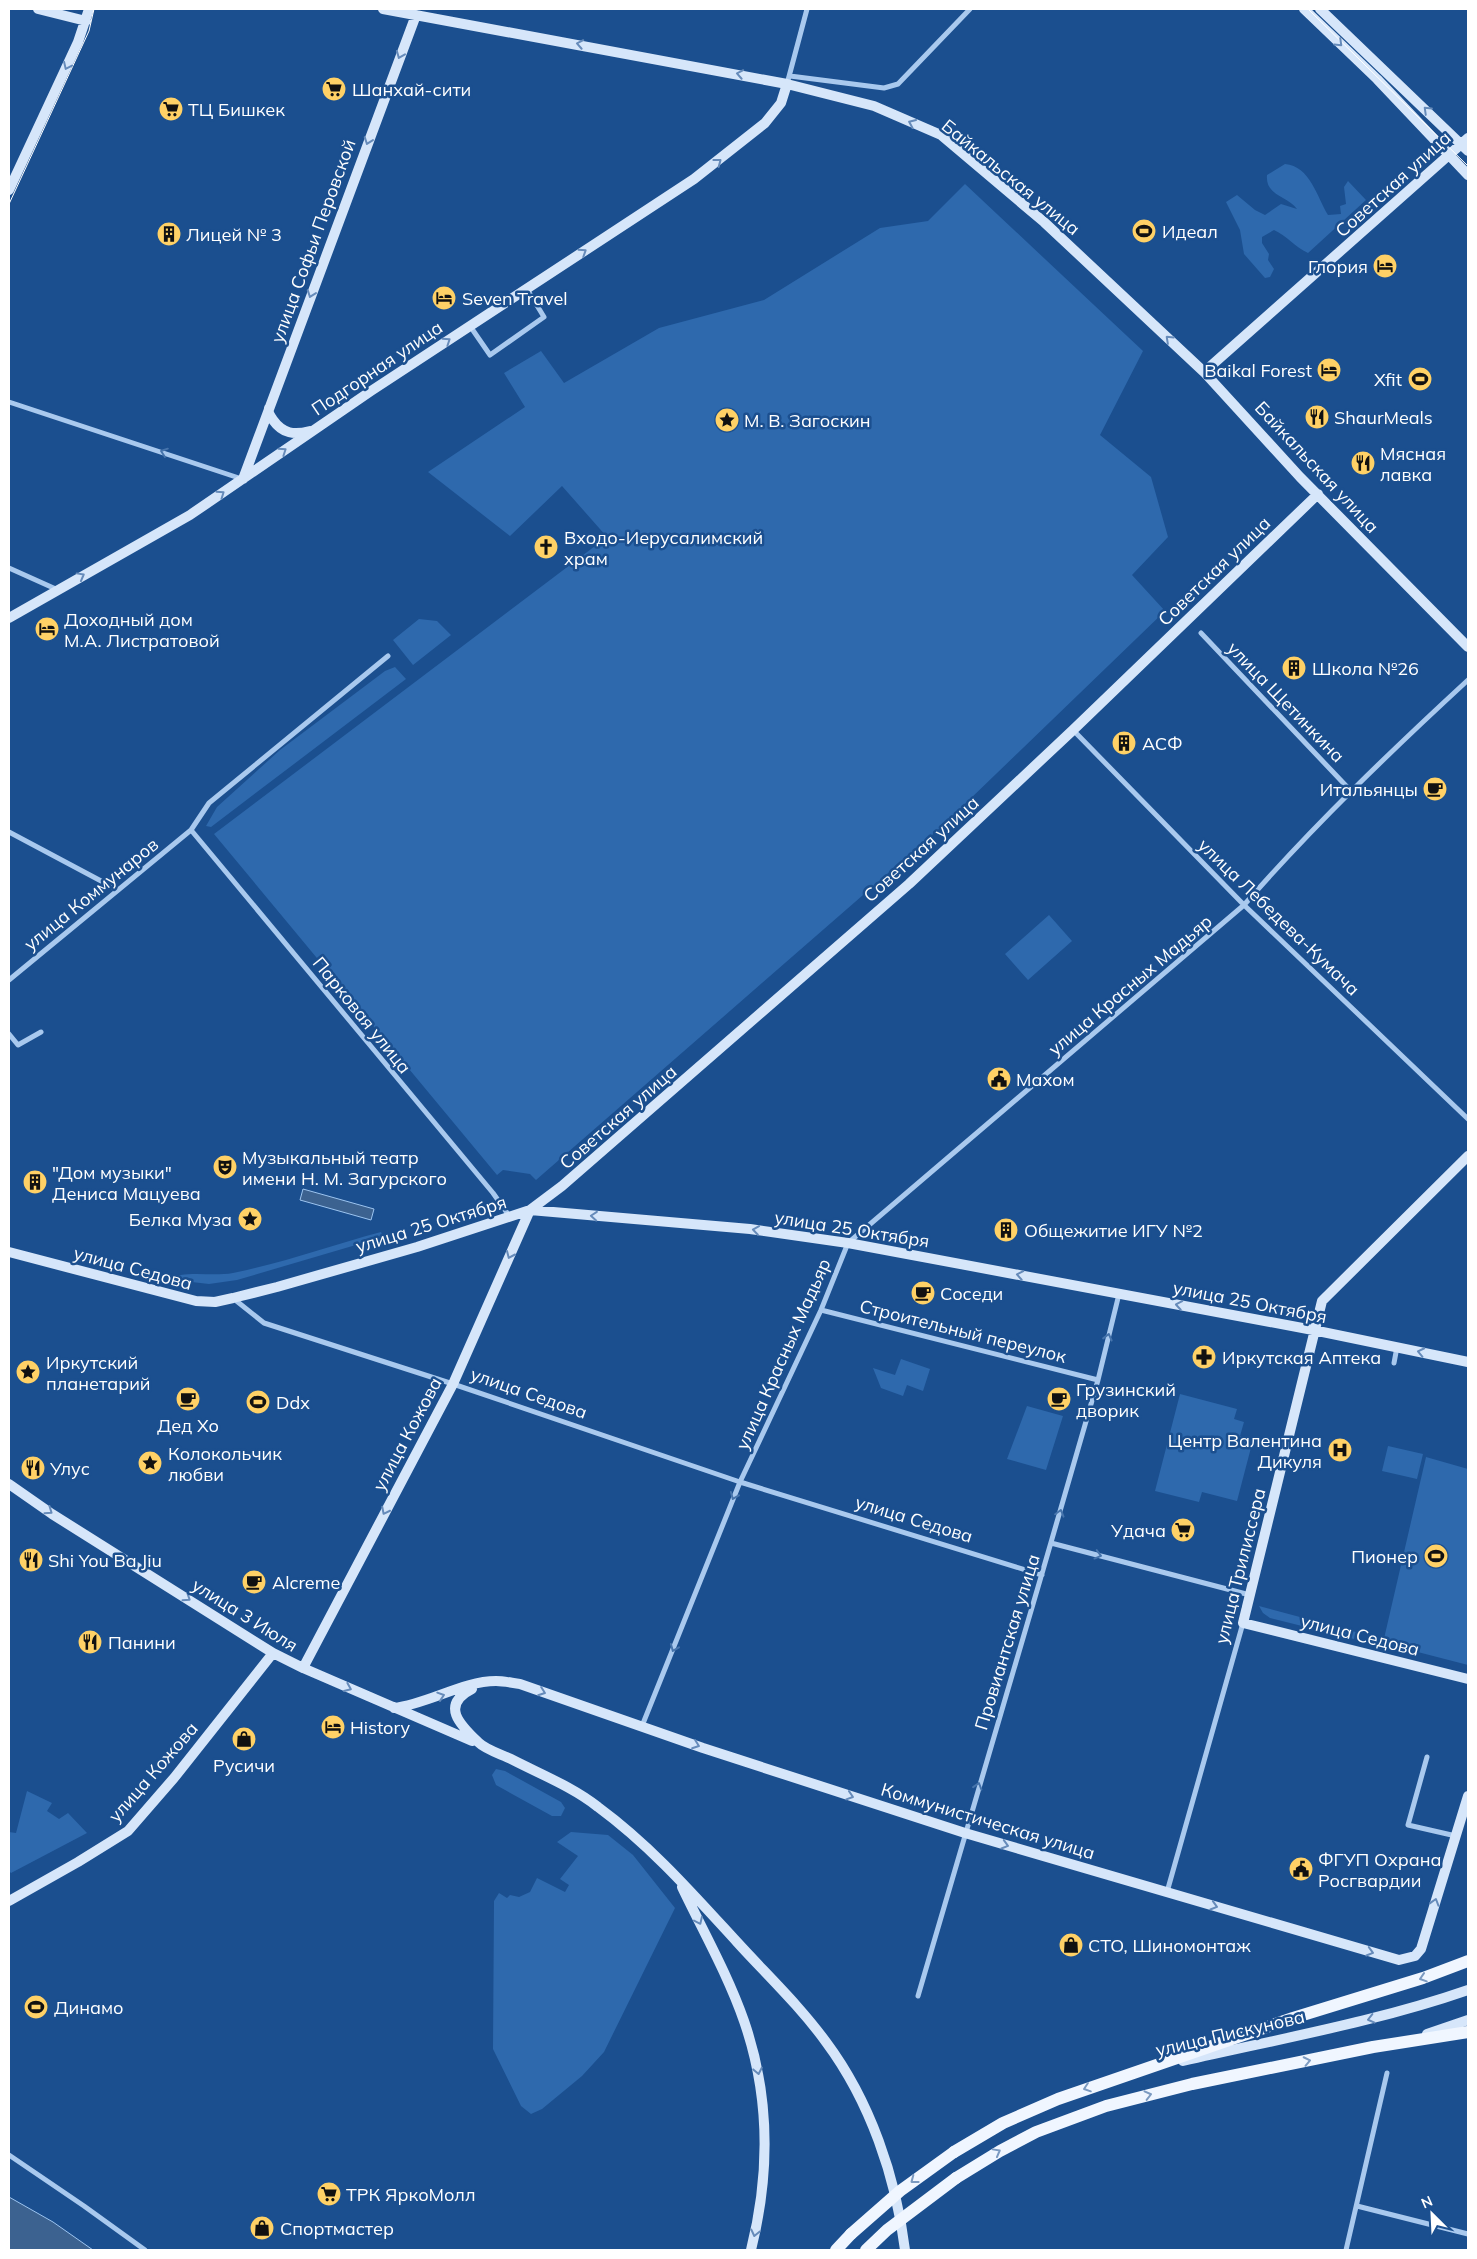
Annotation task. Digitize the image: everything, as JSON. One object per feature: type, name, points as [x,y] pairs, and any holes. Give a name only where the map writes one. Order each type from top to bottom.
[{"type":"main road","points":[[38,9],[86,21]]},
{"type":"main road","points":[[9,190],[86,21],[89,9]]},
{"type":"main road","name":"Байкальская улица","points":[[383,9],[789,80],[874,106],[941,136],[1044,222],[1204,372],[1300,477],[1468,647]]},
{"type":"main road","points":[[1304,9],[1376,80],[1468,176]]},
{"type":"main road","points":[[1320,9],[1466,145]]},
{"type":"main road","name":"улица Софьи Перовской","points":[[243,479],[416,15]]},
{"type":"main road","name":"Подгорная улица","points":[[9,618],[190,515],[526,288],[694,179],[729,154],[765,123],[781,103],[789,80]]},
{"type":"main road","name":"Советская улица","points":[[1204,372],[1449,156],[1466,145]]},
{"type":"main road","points":[[269,407],[268,412],[270,416],[285,431],[294,434],[314,430]]},
{"type":"main road","name":"Советская улица","points":[[530,1210],[562,1186],[908,884],[1073,730],[1318,494]]},
{"type":"main road","name":"улица Трилиссера","points":[[1243,1623],[1313,1330],[1322,1301],[1468,1156]]},
{"type":"main road","name":"улица 25 Октября","points":[[233,1298],[511,1218],[530,1210],[750,1229],[848,1243],[1313,1330],[1468,1362]]},
{"type":"main road","name":"улица Кожова","points":[[303,1668],[453,1384],[530,1210]]},
{"type":"main road","name":"улица Седова","points":[[9,1252],[196,1301],[215,1302],[233,1298]]},
{"type":"main road","name":"улица 3 Июля","points":[[9,1484],[52,1514],[273,1653],[303,1668],[480,1744]]},
{"type":"main road","name":"улица Седова","points":[[1243,1623],[1468,1679]]},
{"type":"main road","name":"улица Кожова","points":[[9,1901],[128,1831],[174,1778],[273,1653]]},
{"type":"main road","points":[[495,1681],[466,1693],[455,1707],[460,1725],[480,1744],[551,1779],[596,1805],[657,1856],[798,2007],[842,2064],[868,2115],[877,2138],[894,2196],[905,2250]]},
{"type":"main road","name":"Коммунистическая улица","points":[[394,1708],[411,1706],[474,1685],[495,1681],[520,1684],[798,1780],[965,1833],[1399,1960],[1414,1956],[1421,1949],[1468,1796]]},
{"type":"main road","points":[[678,1877],[736,2000],[751,2042],[760,2079],[765,2128],[765,2156],[758,2219],[751,2250]]},
{"type":"main road","name":"улица Пискунова","points":[[1150,2068],[1293,2018],[1423,1978],[1468,1961]]},
{"type":"main road","name":"улица Пискунова","points":[[1150,2068],[1369,2019],[1430,2004],[1468,1990]]},
{"type":"main road","points":[[866,2250],[887,2230],[956,2178],[992,2155],[1036,2132],[1106,2106],[1192,2084],[1373,2047],[1436,2032],[1468,2020]]},
{"type":"main road","points":[[1373,2047],[1468,2032]]},
{"type":"main road","points":[[836,2250],[851,2234],[900,2191],[954,2152],[1020,2114],[1090,2087],[1150,2068]]},
{"type":"street","points":[[807,9],[789,80],[884,88],[898,84],[970,9]]},
{"type":"street","points":[[470,326],[490,355],[544,317],[526,288]]},
{"type":"street","points":[[9,402],[243,479]]},
{"type":"street","points":[[9,568],[58,590]]},
{"type":"street","name":"улица Щетинкина","points":[[1201,633],[1350,790]]},
{"type":"street","name":"улица Коммунаров","points":[[9,980],[192,830],[210,803],[388,656]]},
{"type":"street","name":"улица Красных Мадьяр","points":[[642,1726],[740,1482],[821,1310],[848,1243],[1244,905],[1296,846],[1350,790],[1468,680]]},
{"type":"street","name":"улица Лебедева-Кумача","points":[[1073,730],[1244,905],[1468,1119]]},
{"type":"street","name":"Парковая улица","points":[[192,830],[493,1193],[511,1218]]},
{"type":"street","points":[[9,832],[118,890]]},
{"type":"street","points":[[9,1034],[18,1045],[42,1032]]},
{"type":"street","name":"Провиантская улица","points":[[918,1996],[1098,1380],[1119,1294]]},
{"type":"street","name":"улица Седова","points":[[233,1298],[264,1323],[453,1384],[740,1482],[1042,1575]]},
{"type":"street","name":"Строительный переулок","points":[[821,1310],[1098,1380]]},
{"type":"street","points":[[1394,1363],[1397,1347]]},
{"type":"street","points":[[1051,1543],[1250,1595]]},
{"type":"street","name":"улица Трилиссера","points":[[1167,1892],[1243,1623]]},
{"type":"street","points":[[1427,1757],[1408,1825],[1456,1836]]},
{"type":"street","points":[[1346,2250],[1358,2206],[1388,2073]]},
{"type":"street","points":[[9,2155],[146,2250]]},
{"type":"street","points":[[1358,2206],[1468,2234]]},
{"type":"shaded area","points":[[1285,164],[1294,166],[1307,176],[1328,215],[1341,214],[1340,206],[1346,204],[1344,187],[1348,181],[1366,200],[1308,253],[1274,230],[1262,237],[1262,243],[1269,254],[1268,260],[1274,269],[1270,277],[1265,278],[1244,254],[1240,230],[1226,202],[1237,195],[1255,210],[1265,215],[1281,204],[1297,209],[1273,192],[1267,182],[1267,175]]},
{"type":"shaded area","points":[[965,184],[1143,351],[1100,435],[1151,477],[1168,537],[1132,575],[1165,611],[940,828],[536,1180],[530,1174],[503,1170],[497,1175],[214,834],[607,537],[562,486],[510,536],[428,472],[525,407],[504,373],[541,351],[564,383],[659,328],[764,300],[880,228],[928,221]]},
{"type":"shaded area","points":[[419,619],[437,621],[451,635],[413,665],[393,640]]},
{"type":"shaded area","points":[[395,667],[406,679],[211,827],[206,826],[217,807],[280,750],[385,671]]},
{"type":"shaded area","points":[[1049,915],[1072,941],[1028,980],[1005,954]]},
{"type":"shaded area","points":[[303,1189],[374,1209],[371,1220],[300,1200]]},
{"type":"shaded area","points":[[381,1232],[383,1237],[237,1280],[209,1284],[166,1279],[190,1274],[233,1273]]},
{"type":"shaded area","points":[[901,1359],[930,1369],[923,1391],[907,1385],[903,1396],[881,1388],[873,1368],[895,1375]]},
{"type":"shaded area","points":[[1180,1394],[1237,1409],[1234,1419],[1244,1422],[1240,1436],[1253,1440],[1237,1501],[1202,1492],[1199,1502],[1155,1491]]},
{"type":"shaded area","points":[[1027,1406],[1063,1416],[1046,1470],[1007,1459]]},
{"type":"shaded area","points":[[1388,1446],[1423,1454],[1417,1479],[1382,1471]]},
{"type":"shaded area","name":"Пионер","points":[[1426,1457],[1468,1469],[1468,1665],[1383,1643]]},
{"type":"shaded area","points":[[1259,1606],[1356,1632],[1354,1639],[1270,1618],[1263,1613]]},
{"type":"shaded area","points":[[496,1769],[505,1771],[561,1802],[565,1808],[561,1816],[552,1816],[496,1785],[492,1775]]},
{"type":"shaded area","points":[[27,1791],[52,1803],[47,1811],[59,1819],[68,1813],[87,1833],[11,1873],[9,1871],[9,1832],[16,1833]]},
{"type":"shaded area","points":[[571,1832],[608,1835],[633,1855],[675,1908],[604,2052],[582,2076],[542,2109],[531,2114],[521,2106],[493,2049],[494,1901],[499,1893],[507,1898],[510,1895],[519,1897],[530,1892],[537,1878],[565,1892],[569,1885],[560,1879],[578,1856],[557,1842]]},
{"type":"shaded area","points":[[9,2197],[53,2222],[93,2250],[9,2250]]},
{"type":"tram line","points":[[9,204],[89,31],[94,9]]},
{"type":"tram line","points":[[396,9],[415,9]]},
{"type":"tram line","points":[[1308,9],[1468,166]]},
{"type":"place","name":"Шанхай-сити","points":[[334,89]]},
{"type":"place","name":"ТЦ Бишкек","points":[[171,109]]},
{"type":"place","name":"Идеал","points":[[1144,231]]},
{"type":"place","name":"Лицей № 3","points":[[169,234]]},
{"type":"place","name":"Глория","points":[[1385,266]]},
{"type":"place","name":"Seven Travel","points":[[444,298]]},
{"type":"place","name":"Baikal Forest","points":[[1329,370]]},
{"type":"place","name":"Xfit","points":[[1420,379]]},
{"type":"place","name":"ShaurMeals","points":[[1317,417]]},
{"type":"place","name":"М. В. Загоскин","points":[[727,420]]},
{"type":"place","name":"Мясная лавка","points":[[1363,463]]},
{"type":"place","name":"Входо-Иерусалимский храм","points":[[546,547]]},
{"type":"place","name":"Доходный дом М.А. Листратовой","points":[[47,629]]},
{"type":"place","name":"Школа №26","points":[[1294,668]]},
{"type":"place","name":"АСФ","points":[[1124,743]]},
{"type":"place","name":"Итальянцы","points":[[1435,789]]},
{"type":"place","name":"Махом","points":[[999,1079]]},
{"type":"place","name":"Музыкальный театр имени Н. М. Загурского","points":[[225,1167]]},
{"type":"place","name":"\"Дом музыки\" Дениса Мацуева","points":[[35,1182]]},
{"type":"place","name":"Белка Муза","points":[[250,1219]]},
{"type":"place","name":"Общежитие ИГУ №2","points":[[1006,1230]]},
{"type":"place","name":"Соседи","points":[[923,1293]]},
{"type":"place","name":"Иркутская Аптека","points":[[1204,1357]]},
{"type":"place","name":"Иркутский планетарий","points":[[28,1372]]},
{"type":"place","name":"Дед Хо","points":[[188,1399]]},
{"type":"place","name":"Грузинский дворик","points":[[1059,1399]]},
{"type":"place","name":"Ddx","points":[[258,1402]]},
{"type":"place","name":"Центр Валентина Дикуля","points":[[1340,1450]]},
{"type":"place","name":"Колокольчик любви","points":[[150,1463]]},
{"type":"place","name":"Улус","points":[[33,1468]]},
{"type":"place","name":"Удача","points":[[1183,1530]]},
{"type":"place","name":"Пионер","points":[[1436,1556]]},
{"type":"place","name":"Shi You Ba Jiu","points":[[31,1560]]},
{"type":"place","name":"Alcreme","points":[[254,1582]]},
{"type":"place","name":"Панини","points":[[90,1642]]},
{"type":"place","name":"History","points":[[333,1727]]},
{"type":"place","name":"Русичи","points":[[244,1739]]},
{"type":"place","name":"ФГУП Охрана Росгвардии","points":[[1301,1869]]},
{"type":"place","name":"СТО, Шиномонтаж","points":[[1071,1945]]},
{"type":"place","name":"Динамо","points":[[36,2007]]},
{"type":"place","name":"ТРК ЯркоМолл","points":[[329,2194]]},
{"type":"place","name":"Спортмастер","points":[[262,2228]]}]
